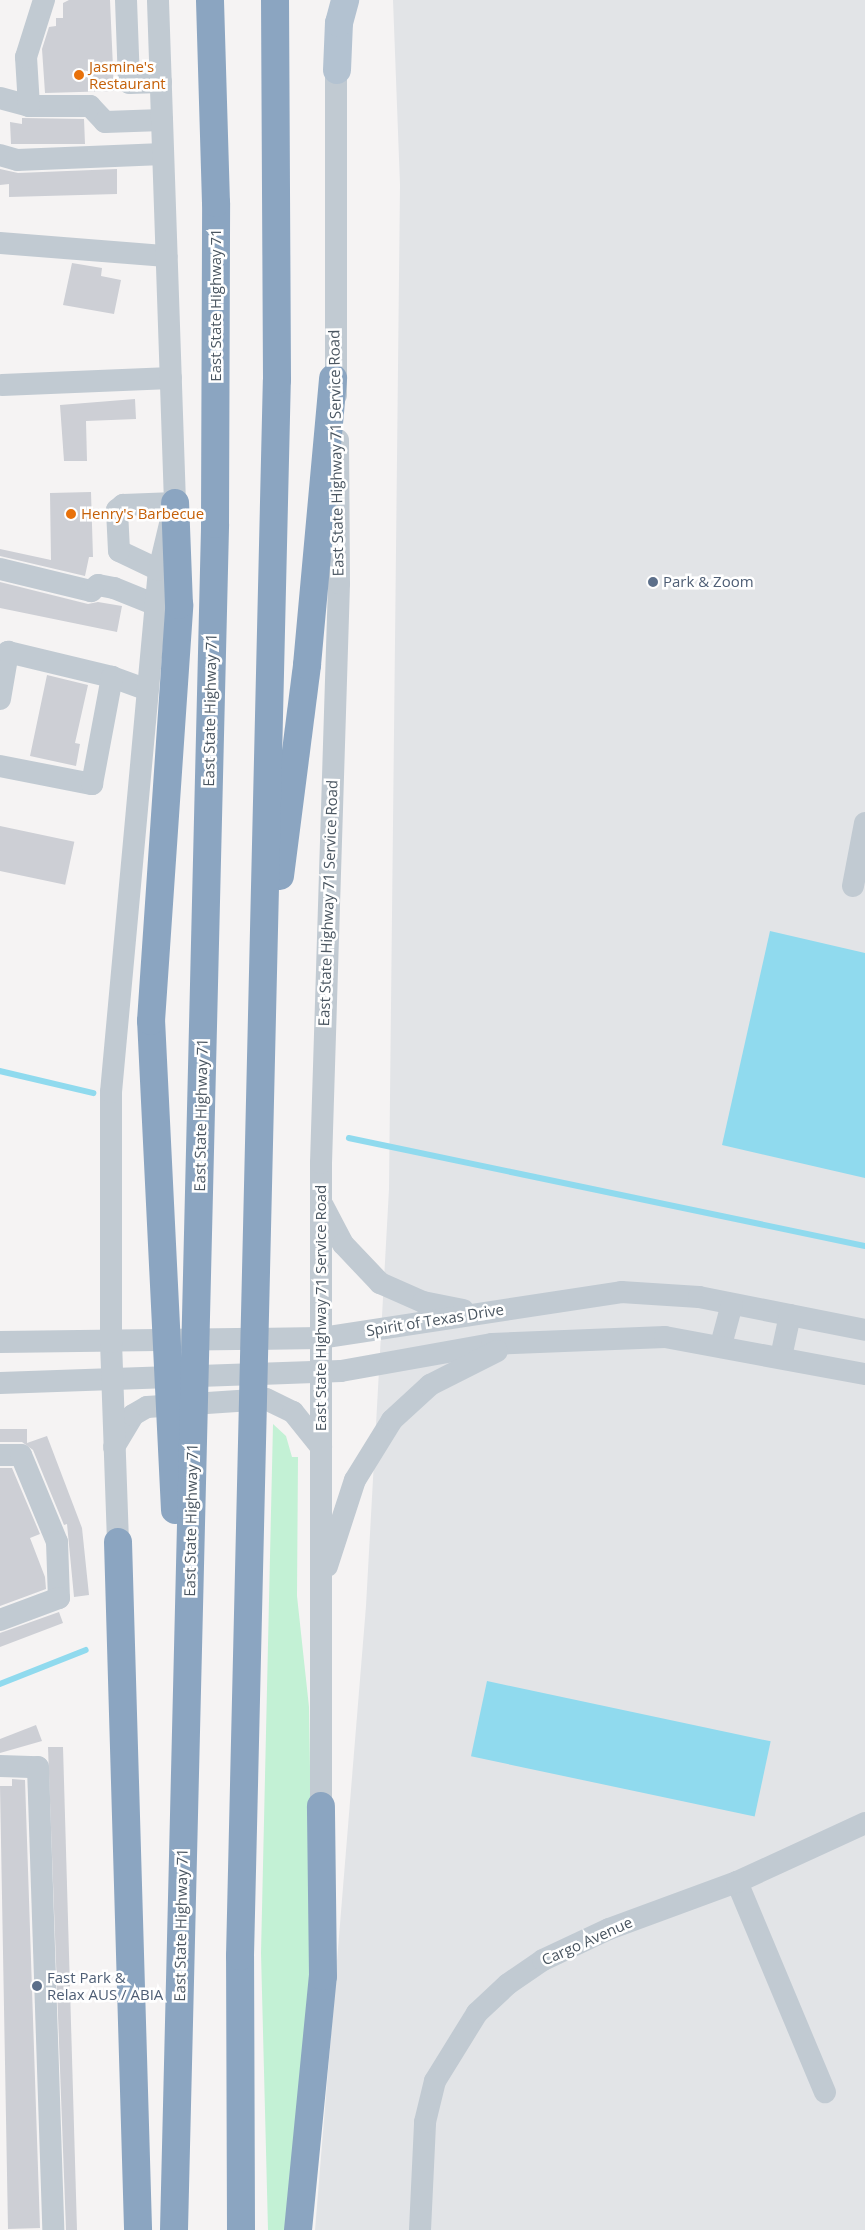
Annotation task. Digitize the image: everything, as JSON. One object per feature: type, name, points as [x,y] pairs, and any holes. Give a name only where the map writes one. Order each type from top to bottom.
[{"type":"highway","name":"East State Highway 71","points":[[174,2230],[188,1640],[182,1449],[197,1293],[215,524],[216,245],[210,0]]},
{"type":"highway","points":[[216,245],[232,205],[227,0]]},
{"type":"highway","points":[[255,0],[259,125],[259,524],[272,641]]},
{"type":"highway","points":[[241,2230],[240,1956],[278,380],[274,0]]},
{"type":"highway","points":[[266,915],[282,871],[287,838],[317,569],[333,378]]},
{"type":"highway","points":[[175,503],[179,605],[151,1021],[166,1294],[182,1449]]},
{"type":"highway","points":[[118,1542],[138,2230]]},
{"type":"highway","points":[[298,2230],[323,1976],[321,1806]]},
{"type":"main road","points":[[337,70],[339,23],[345,0]]},
{"type":"street","points":[[29,106],[26,57],[44,0]]},
{"type":"street","points":[[126,0],[129,82],[161,82]]},
{"type":"street","points":[[118,1542],[111,1342],[112,1068],[159,570],[165,534],[175,503],[158,0]]},
{"type":"street","name":"East State Highway 71 Service Road","points":[[321,1806],[321,1202],[326,920],[339,583],[338,425],[333,378],[337,70],[334,0]]},
{"type":"street","points":[[0,98],[29,106],[90,106],[105,122],[162,120]]},
{"type":"street","points":[[0,155],[17,160],[163,154]]},
{"type":"street","points":[[0,243],[166,256]]},
{"type":"street","points":[[2,385],[171,378]]},
{"type":"street","points":[[159,570],[118,549],[118,506],[175,503]]},
{"type":"street","points":[[0,569],[91,590],[98,584],[114,588],[156,605]]},
{"type":"street","points":[[0,699],[8,652],[112,677],[148,690]]},
{"type":"street","points":[[0,766],[92,784],[112,677]]},
{"type":"street","points":[[854,886],[865,823]]},
{"type":"street","points":[[321,1202],[343,1244],[380,1283],[423,1302],[479,1313]]},
{"type":"street","name":"Spirit of Texas Drive","points":[[0,1342],[321,1338],[622,1292],[699,1297],[865,1330]]},
{"type":"street","points":[[721,1345],[732,1304]]},
{"type":"street","points":[[781,1357],[790,1315]]},
{"type":"street","name":"Spirit of Texas Drive","points":[[0,1383],[321,1372],[473,1347],[666,1337],[721,1345],[865,1374]]},
{"type":"street","points":[[320,1581],[355,1480],[392,1420],[430,1385],[510,1345]]},
{"type":"street","points":[[114,1447],[133,1415],[147,1407],[266,1399],[293,1412],[321,1447]]},
{"type":"street","points":[[0,1455],[21,1455],[24,1462],[57,1542],[59,1598],[0,1620]]},
{"type":"street","points":[[0,1766],[38,1767],[53,2230]]},
{"type":"street","name":"Cargo Avenue","points":[[420,2230],[425,2122],[435,2081],[477,2013],[543,1960],[609,1929],[736,1882],[865,1823]]},
{"type":"street","points":[[736,1882],[825,2092]]},
{"type":"shaded area","points":[[393,0],[865,0],[865,2230],[315,2230],[366,1606],[389,1189],[400,185]]},
{"type":"green space","points":[[273,1424],[286,1436],[292,1457],[298,1457],[297,1596],[309,1707],[313,1947],[289,2230],[268,2230],[261,1953]]},
{"type":"water","points":[[770,931],[865,953],[865,1178],[722,1145]]},
{"type":"water","points":[[487,1681],[771,1741],[755,1817],[471,1756]]},
{"type":"building","points":[[69,0],[110,0],[114,91],[45,93],[42,49],[49,27],[56,26],[56,18],[63,18],[63,3]]},
{"type":"building","points":[[22,118],[84,119],[85,144],[11,144],[10,122],[22,124]]},
{"type":"building","points":[[0,169],[18,173],[117,169],[117,194],[9,197],[9,184],[0,185]]},
{"type":"building","points":[[72,263],[102,268],[101,276],[121,280],[114,314],[63,305]]},
{"type":"building","points":[[135,399],[136,419],[86,421],[87,461],[64,461],[60,405]]},
{"type":"building","name":"Henry's Barbecue","points":[[91,492],[93,557],[89,557],[85,576],[0,556],[0,549],[51,560],[50,493]]},
{"type":"building","points":[[0,582],[88,604],[98,602],[122,606],[117,632],[0,608]]},
{"type":"building","points":[[47,675],[88,685],[75,743],[80,744],[76,766],[30,756]]},
{"type":"building","points":[[0,826],[74,842],[65,885],[0,871]]},
{"type":"building","points":[[0,1429],[27,1429],[27,1443],[47,1436],[82,1528],[89,1595],[74,1597],[67,1524],[64,1525],[33,1450],[22,1442],[0,1442]]},
{"type":"building","points":[[0,1468],[12,1468],[40,1534],[30,1538],[45,1577],[46,1589],[0,1606]]},
{"type":"building","points":[[59,1612],[63,1623],[0,1647],[0,1633]]},
{"type":"building","points":[[36,1725],[42,1741],[0,1753],[0,1739]]},
{"type":"building","points":[[48,1747],[63,1747],[77,2230],[66,2230]]},
{"type":"building","points":[[12,1779],[25,1780],[40,2228],[8,2229],[0,1786],[12,1786]]},
{"type":"waterway","points":[[0,1071],[93,1093]]},
{"type":"waterway","points":[[349,1138],[865,1246]]},
{"type":"waterway","points":[[0,1684],[86,1650]]},
{"type":"place","name":"Jasmine's Restaurant","points":[[79,75]]},
{"type":"place","name":"Henry's Barbecue","points":[[71,514]]},
{"type":"place","name":"Park & Zoom","points":[[653,582]]},
{"type":"place","name":"Fast Park & Relax AUS / ABIA","points":[[37,1986]]}]
